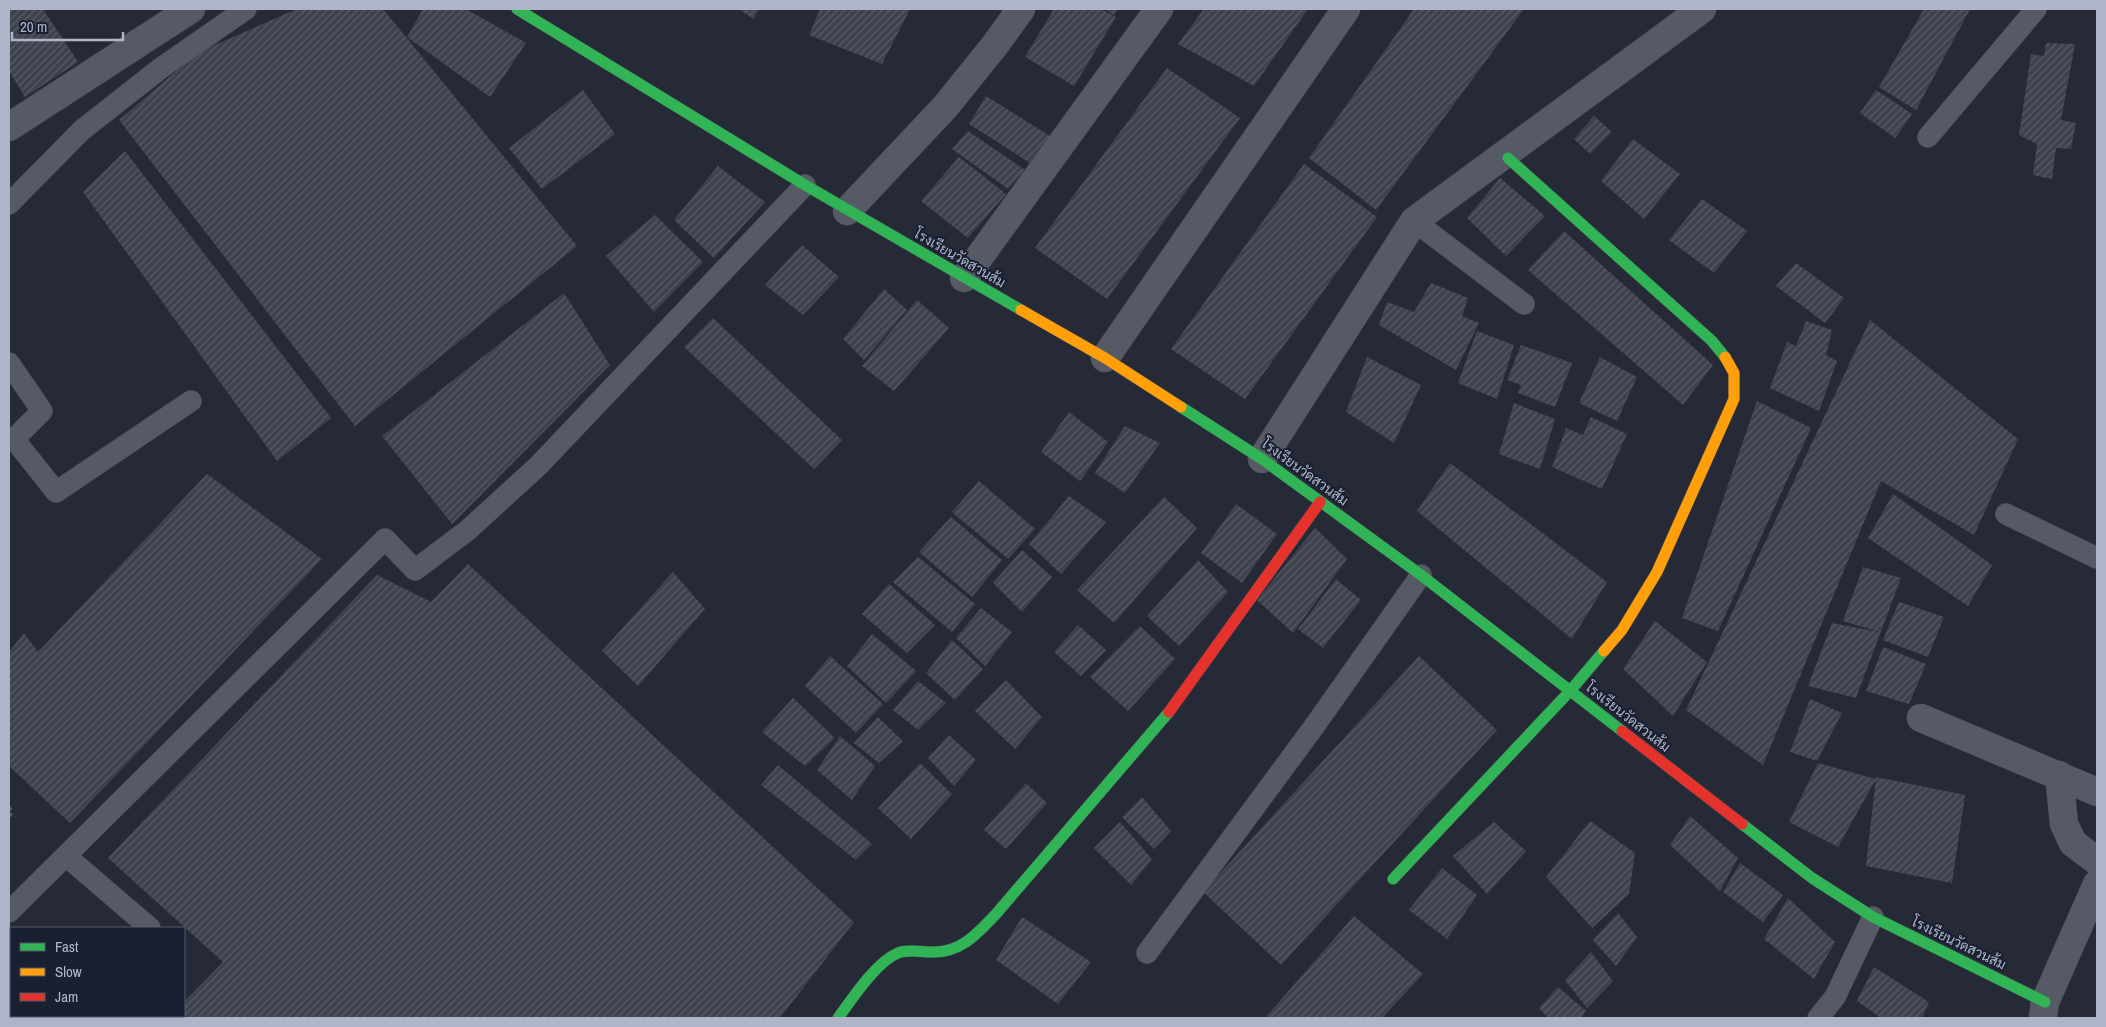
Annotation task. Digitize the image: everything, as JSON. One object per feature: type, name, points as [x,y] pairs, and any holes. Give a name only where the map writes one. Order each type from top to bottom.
[{"type":"street","points":[[9,127],[191,9]]},
{"type":"street","name":"โรงเรียนวัดสวนส้ม","points":[[516,9],[805,186],[1105,358],[1262,459],[1421,575],[1812,878],[1873,917],[2044,1010]]},
{"type":"street","points":[[848,210],[945,107],[995,45],[1020,9]]},
{"type":"street","points":[[964,278],[1159,9]]},
{"type":"street","points":[[1105,358],[1346,9]]},
{"type":"street","points":[[1262,459],[1414,221],[1702,9]]},
{"type":"street","points":[[1393,879],[1570,691],[1622,630],[1657,572],[1734,399],[1736,379],[1731,362],[1712,341],[1508,158]]},
{"type":"street","points":[[838,1018],[883,964],[897,954],[917,951],[947,952],[967,943],[996,914],[1176,702],[1320,502]]},
{"type":"street","points":[[1921,718],[2097,792]]},
{"type":"street","points":[[2059,776],[2064,824],[2073,843],[2097,861]]},
{"type":"street","points":[[2044,1010],[2097,884]]},
{"type":"lane","points":[[9,204],[82,130],[161,68],[246,9]]},
{"type":"lane","points":[[1928,137],[2036,9]]},
{"type":"lane","points":[[9,912],[385,540],[415,570],[468,530],[538,466],[805,186]]},
{"type":"lane","points":[[1414,221],[1524,304]]},
{"type":"lane","points":[[9,363],[42,411],[14,439],[56,492],[191,400]]},
{"type":"lane","points":[[2006,514],[2097,558]]},
{"type":"lane","points":[[1147,953],[1313,728],[1421,575]]},
{"type":"lane","points":[[66,856],[149,927]]},
{"type":"lane","points":[[1818,1018],[1835,997],[1873,917]]},
{"type":"path","points":[[9,807],[13,812],[9,816]]},
{"type":"building","points":[[9,9],[43,9],[78,62],[25,97],[9,71]]},
{"type":"building","points":[[297,9],[383,9],[577,246],[355,426],[119,120],[199,52]]},
{"type":"building","points":[[423,9],[466,9],[526,43],[490,97],[407,37]]},
{"type":"building","points":[[739,9],[759,9],[753,19]]},
{"type":"building","points":[[820,9],[910,9],[882,64],[809,35]]},
{"type":"building","points":[[1054,9],[1101,9],[1116,17],[1074,86],[1025,57]]},
{"type":"building","points":[[1105,9],[1118,9],[1114,15]]},
{"type":"building","points":[[1204,9],[1308,9],[1254,86],[1178,44]]},
{"type":"building","points":[[1414,9],[1524,9],[1376,210],[1309,158]]},
{"type":"building","points":[[1924,9],[1970,9],[1916,110],[1879,87]]},
{"type":"building","points":[[2046,43],[2075,44],[2061,120],[2076,123],[2071,149],[2056,148],[2052,179],[2033,175],[2037,144],[2019,135],[2031,54],[2044,56]]},
{"type":"building","points":[[1167,68],[1240,118],[1107,299],[1035,248]]},
{"type":"building","points":[[583,90],[615,134],[542,189],[509,148]]},
{"type":"building","points":[[1876,90],[1912,114],[1895,138],[1860,113]]},
{"type":"building","points":[[986,96],[1050,136],[1030,163],[969,124]]},
{"type":"building","points":[[1594,116],[1612,132],[1590,154],[1574,139]]},
{"type":"building","points":[[968,131],[1025,170],[1008,189],[952,149]]},
{"type":"building","points":[[1633,139],[1680,174],[1644,219],[1601,181]]},
{"type":"building","points":[[125,151],[331,418],[277,461],[83,192]]},
{"type":"building","points":[[959,157],[1006,194],[968,238],[921,201]]},
{"type":"building","points":[[1304,164],[1377,217],[1245,399],[1171,349]]},
{"type":"building","points":[[718,166],[765,202],[714,258],[674,220]]},
{"type":"building","points":[[1500,178],[1545,216],[1506,256],[1467,218]]},
{"type":"building","points":[[1702,199],[1747,231],[1714,273],[1669,240]]},
{"type":"building","points":[[655,215],[703,262],[654,312],[606,256]]},
{"type":"building","points":[[1564,231],[1713,365],[1683,405],[1528,270]]},
{"type":"building","points":[[802,245],[839,277],[803,315],[765,285]]},
{"type":"building","points":[[1796,263],[1844,298],[1825,323],[1776,286]]},
{"type":"building","points":[[1431,283],[1468,298],[1462,316],[1479,323],[1456,370],[1379,325],[1387,302],[1414,312]]},
{"type":"building","points":[[884,289],[907,310],[864,360],[843,339]]},
{"type":"building","points":[[564,293],[610,365],[452,524],[382,436]]},
{"type":"building","points":[[917,300],[949,328],[894,391],[862,366]]},
{"type":"building","points":[[713,318],[842,440],[814,469],[684,347]]},
{"type":"building","points":[[1870,320],[2018,439],[1974,535],[1881,481],[1763,765],[1686,710]]},
{"type":"building","points":[[1806,321],[1832,330],[1826,355],[1837,361],[1819,411],[1770,388],[1787,342],[1796,346]]},
{"type":"building","points":[[1477,331],[1514,345],[1497,399],[1458,383]]},
{"type":"building","points":[[1521,345],[1572,363],[1555,407],[1518,393],[1521,385],[1507,380]]},
{"type":"building","points":[[1367,357],[1421,385],[1394,443],[1346,412]]},
{"type":"building","points":[[1600,357],[1637,377],[1617,421],[1579,403]]},
{"type":"building","points":[[1757,401],[1811,428],[1718,631],[1682,618]]},
{"type":"building","points":[[1514,403],[1555,419],[1540,469],[1499,454]]},
{"type":"building","points":[[1069,412],[1108,442],[1080,481],[1041,452]]},
{"type":"building","points":[[1591,417],[1627,434],[1602,489],[1552,467],[1566,428],[1583,435]]},
{"type":"building","points":[[1125,426],[1160,443],[1125,493],[1095,473]]},
{"type":"building","points":[[1450,463],[1607,582],[1572,639],[1417,511]]},
{"type":"building","points":[[207,474],[322,559],[70,823],[9,766],[9,652],[24,633],[38,652]]},
{"type":"building","points":[[979,481],[1035,529],[1008,559],[952,512]]},
{"type":"building","points":[[1893,494],[1992,565],[1968,606],[1868,538]]},
{"type":"building","points":[[1069,496],[1106,522],[1061,574],[1029,544]]},
{"type":"building","points":[[1164,497],[1197,528],[1114,623],[1077,590]]},
{"type":"building","points":[[1236,504],[1277,534],[1242,583],[1201,553]]},
{"type":"building","points":[[951,517],[1002,560],[972,597],[919,552]]},
{"type":"building","points":[[1315,528],[1347,559],[1293,633],[1257,600]]},
{"type":"building","points":[[1022,550],[1052,577],[1022,612],[993,583]]},
{"type":"building","points":[[918,557],[975,604],[952,632],[893,582]]},
{"type":"building","points":[[1198,560],[1228,592],[1179,646],[1147,616]]},
{"type":"building","points":[[468,564],[854,922],[780,1018],[168,1018],[185,1017],[185,1001],[223,962],[108,858],[377,575],[431,602]]},
{"type":"building","points":[[1863,567],[1901,578],[1856,698],[1808,686],[1832,623],[1879,632],[1843,621]]},
{"type":"building","points":[[673,572],[705,609],[638,686],[602,651]]},
{"type":"building","points":[[1336,579],[1361,600],[1323,648],[1298,629]]},
{"type":"building","points":[[889,584],[935,625],[907,653],[862,614]]},
{"type":"building","points":[[1899,602],[1944,617],[1928,657],[1883,640]]},
{"type":"building","points":[[981,608],[1012,632],[985,666],[956,638]]},
{"type":"building","points":[[1655,621],[1707,662],[1673,716],[1623,669]]},
{"type":"building","points":[[1078,625],[1106,650],[1081,676],[1054,652]]},
{"type":"building","points":[[1140,626],[1175,659],[1128,711],[1090,677]]},
{"type":"building","points":[[872,634],[916,671],[886,703],[847,666]]},
{"type":"building","points":[[952,640],[983,669],[955,700],[926,673]]},
{"type":"building","points":[[1883,647],[1926,664],[1909,704],[1866,691]]},
{"type":"building","points":[[830,656],[883,704],[856,733],[805,686]]},
{"type":"building","points":[[1419,656],[1497,730],[1281,965],[1203,892]]},
{"type":"building","points":[[1006,680],[1042,717],[1015,749],[975,711]]},
{"type":"building","points":[[918,681],[946,703],[918,730],[893,710]]},
{"type":"building","points":[[793,698],[835,738],[805,766],[762,732]]},
{"type":"building","points":[[1810,699],[1842,713],[1817,761],[1790,752]]},
{"type":"building","points":[[878,717],[903,741],[879,763],[854,743]]},
{"type":"building","points":[[949,735],[976,760],[954,786],[928,758]]},
{"type":"building","points":[[840,736],[875,766],[852,800],[817,770]]},
{"type":"building","points":[[920,763],[952,794],[911,839],[878,808]]},
{"type":"building","points":[[1818,763],[1876,779],[1838,847],[1789,822]]},
{"type":"building","points":[[778,765],[872,844],[856,860],[761,785]]},
{"type":"building","points":[[1876,777],[1965,795],[1952,883],[1866,866]]},
{"type":"building","points":[[1026,783],[1047,803],[1006,849],[984,830]]},
{"type":"building","points":[[1142,797],[1171,831],[1154,849],[1122,817]]},
{"type":"building","points":[[1690,816],[1738,858],[1720,891],[1670,845]]},
{"type":"building","points":[[1590,821],[1635,853],[1629,894],[1592,928],[1546,877]]},
{"type":"building","points":[[1120,822],[1152,859],[1131,885],[1094,848]]},
{"type":"building","points":[[1494,822],[1526,851],[1487,894],[1453,856]]},
{"type":"building","points":[[1740,863],[1783,895],[1763,922],[1723,892]]},
{"type":"building","points":[[1442,868],[1477,895],[1447,939],[1409,910]]},
{"type":"building","points":[[1788,898],[1835,942],[1814,979],[1764,939]]},
{"type":"building","points":[[1618,913],[1637,937],[1616,966],[1593,940]]},
{"type":"building","points":[[1354,916],[1423,974],[1382,1018],[1265,1018]]},
{"type":"building","points":[[1022,917],[1091,962],[1058,1004],[996,960]]},
{"type":"building","points":[[1591,952],[1613,981],[1587,1008],[1565,980]]},
{"type":"building","points":[[9,966],[10,1017],[75,1018],[9,1018]]},
{"type":"building","points":[[1874,967],[1929,1002],[1922,1018],[1881,1018],[1857,1001]]},
{"type":"building","points":[[1558,987],[1586,1011],[1581,1018],[1548,1018],[1539,1008]]},
{"type":"traffic: fast","points":[[517,9],[805,185],[1021,310]]},
{"type":"traffic: fast","points":[[1508,158],[1712,341],[1725,357]]},
{"type":"traffic: fast","points":[[1181,407],[1262,459],[1421,575],[1622,731]]},
{"type":"traffic: fast","points":[[1393,879],[1570,691],[1604,651]]},
{"type":"traffic: fast","points":[[838,1018],[881,964],[898,953],[906,951],[932,952],[952,949],[975,935],[996,914],[1169,712]]},
{"type":"traffic: fast","points":[[1742,824],[1812,878],[1873,917],[2045,1002]]},
{"type":"traffic: slow","points":[[1021,310],[1105,358],[1181,407]]},
{"type":"traffic: slow","points":[[1604,651],[1622,630],[1657,572],[1734,399],[1734,373],[1725,357]]},
{"type":"traffic: jam","points":[[1169,712],[1320,502]]},
{"type":"traffic: jam","points":[[1622,731],[1742,824]]}]
